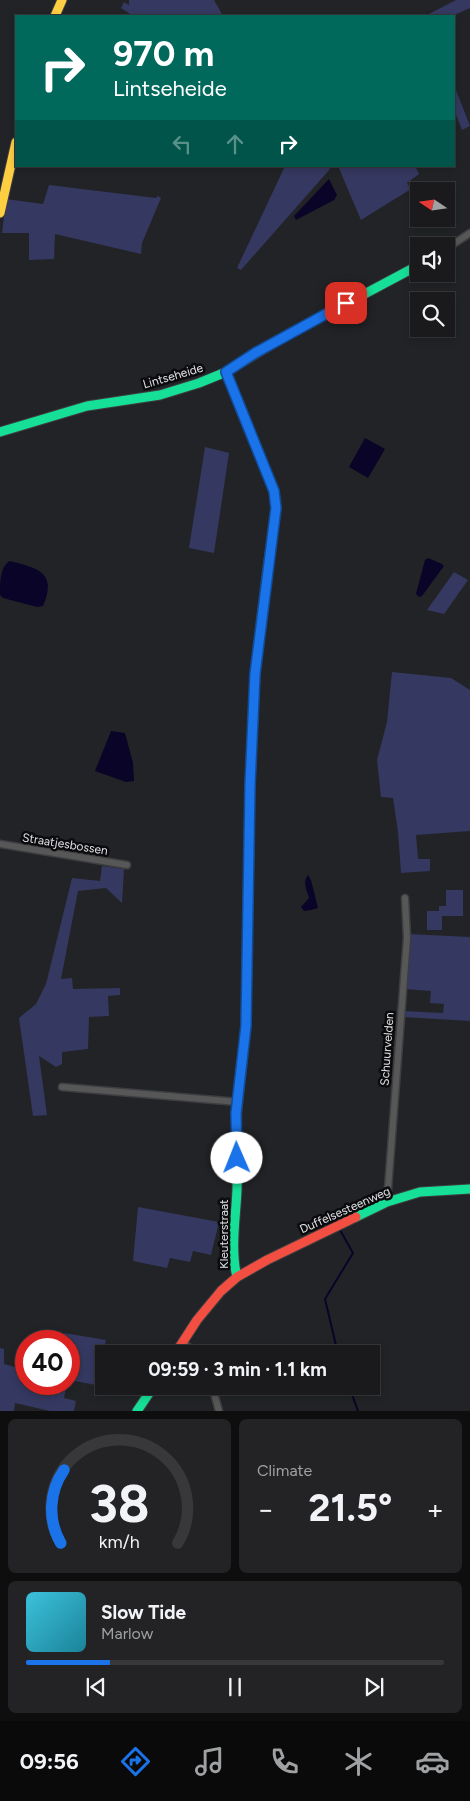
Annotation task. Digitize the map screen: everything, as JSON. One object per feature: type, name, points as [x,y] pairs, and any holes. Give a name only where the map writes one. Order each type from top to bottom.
[{"type":"street","points":[[55,15],[62,0]]},
{"type":"street","points":[[0,213],[15,146]]},
{"type":"street","points":[[455,243],[470,233]]},
{"type":"street","name":"Lintseheide","points":[[0,432],[86,406],[160,395],[226,372],[280,339],[410,270]]},
{"type":"street","name":"Kleuterstraat","points":[[226,372],[274,491],[276,508],[255,674],[250,785],[246,1026],[238,1102],[234,1264],[237,1277]]},
{"type":"street","name":"Straatjesbossen","points":[[0,844],[127,865]]},
{"type":"street","name":"Schuurvelden","points":[[387,1202],[407,938],[405,898]]},
{"type":"street","points":[[62,1087],[238,1102]]},
{"type":"street","name":"Duffelsesteenweg","points":[[180,1345],[209,1304],[237,1277],[267,1260],[387,1202],[420,1192],[469,1187]]},
{"type":"street","points":[[182,1342],[186,1345]]},
{"type":"street","points":[[137,1411],[148,1395]]},
{"type":"street","points":[[215,1395],[219,1411]]},
{"type":"shaded area","points":[[129,0],[214,0],[222,15],[132,15],[121,8],[124,2],[129,5]]},
{"type":"shaded area","points":[[456,0],[470,0],[470,8],[454,15],[427,15]]},
{"type":"shaded area","points":[[455,88],[470,126],[462,130],[455,112]]},
{"type":"shaded area","points":[[285,167],[328,167],[330,169],[241,270],[237,268]]},
{"type":"shaded area","points":[[338,167],[416,167],[419,174],[407,183],[410,190],[361,220]]},
{"type":"shaded area","points":[[329,179],[337,195],[334,200],[296,220],[294,216]]},
{"type":"shaded area","points":[[49,185],[156,198],[158,196],[161,198],[142,243],[141,254],[55,234],[54,259],[29,260],[29,233],[2,233],[6,199],[43,204]]},
{"type":"shaded area","points":[[365,438],[385,449],[368,478],[349,467]]},
{"type":"shaded area","points":[[205,447],[229,453],[214,553],[189,548]]},
{"type":"shaded area","points":[[428,558],[444,566],[422,596],[419,597],[416,594],[425,560]]},
{"type":"shaded area","points":[[10,561],[29,566],[42,573],[48,586],[43,606],[37,607],[3,598],[0,595],[2,571]]},
{"type":"shaded area","points":[[454,572],[468,580],[444,614],[427,610]]},
{"type":"shaded area","points":[[392,672],[451,678],[470,690],[470,831],[416,835],[418,859],[430,859],[430,871],[401,873],[393,798],[381,797],[377,760],[387,722]]},
{"type":"shaded area","points":[[111,731],[125,733],[133,763],[134,781],[126,782],[95,771]]},
{"type":"shaded area","points":[[102,866],[124,869],[122,903],[106,888],[78,891],[61,979],[72,978],[73,989],[120,988],[120,995],[108,996],[109,1016],[89,1017],[88,1049],[62,1052],[62,1064],[56,1067],[39,1056],[47,1115],[33,1116],[19,1018],[36,1004],[46,984],[72,878],[100,881]]},
{"type":"shaded area","points":[[308,875],[318,908],[304,911],[301,907],[309,898],[305,883]]},
{"type":"shaded area","points":[[446,890],[463,890],[463,916],[442,916],[442,930],[427,930],[427,911],[439,911],[439,906],[446,906]]},
{"type":"shaded area","points":[[409,934],[470,937],[470,1021],[403,1017],[403,1011],[443,1013],[444,1004],[430,1003],[431,991],[404,989]]},
{"type":"shaded area","points":[[138,1207],[219,1222],[211,1255],[193,1251],[190,1262],[170,1258],[167,1268],[133,1261]]},
{"type":"shaded area","points":[[80,1336],[106,1340],[105,1345],[95,1345],[95,1385],[80,1382]]},
{"type":"shaded area","points":[[0,1348],[4,1349],[4,1364],[15,1367],[15,1395],[65,1395],[64,1398],[76,1401],[74,1411],[50,1411],[15,1403],[14,1411],[0,1411]]},
{"type":"waterway","points":[[336,1345],[325,1299],[353,1253],[340,1230]]},
{"type":"waterway","points":[[352,1395],[358,1411]]},
{"type":"traffic: fast","points":[[0,432],[87,406],[160,395],[199,383],[226,372],[280,339],[410,270]]},
{"type":"traffic: fast","points":[[248,900],[250,785],[255,674],[268,568]]},
{"type":"traffic: fast","points":[[237,1277],[234,1244],[238,1100]]},
{"type":"traffic: fast","points":[[356,1217],[387,1202],[420,1192],[470,1189]]},
{"type":"traffic: fast","points":[[137,1411],[148,1395]]},
{"type":"traffic: slow","points":[[55,15],[62,0]]},
{"type":"traffic: slow","points":[[0,213],[15,146]]},
{"type":"traffic: slow","points":[[226,372],[274,491],[276,508],[268,568]]},
{"type":"traffic: slow","points":[[238,1100],[246,1026],[248,900]]},
{"type":"traffic: jam","points":[[181,1345],[197,1320],[221,1291],[237,1277],[267,1260],[356,1217]]},
{"type":"route","points":[[237,1158],[236,1113],[246,1026],[250,785],[255,674],[276,498],[226,372],[255,353],[346,303]]}]
